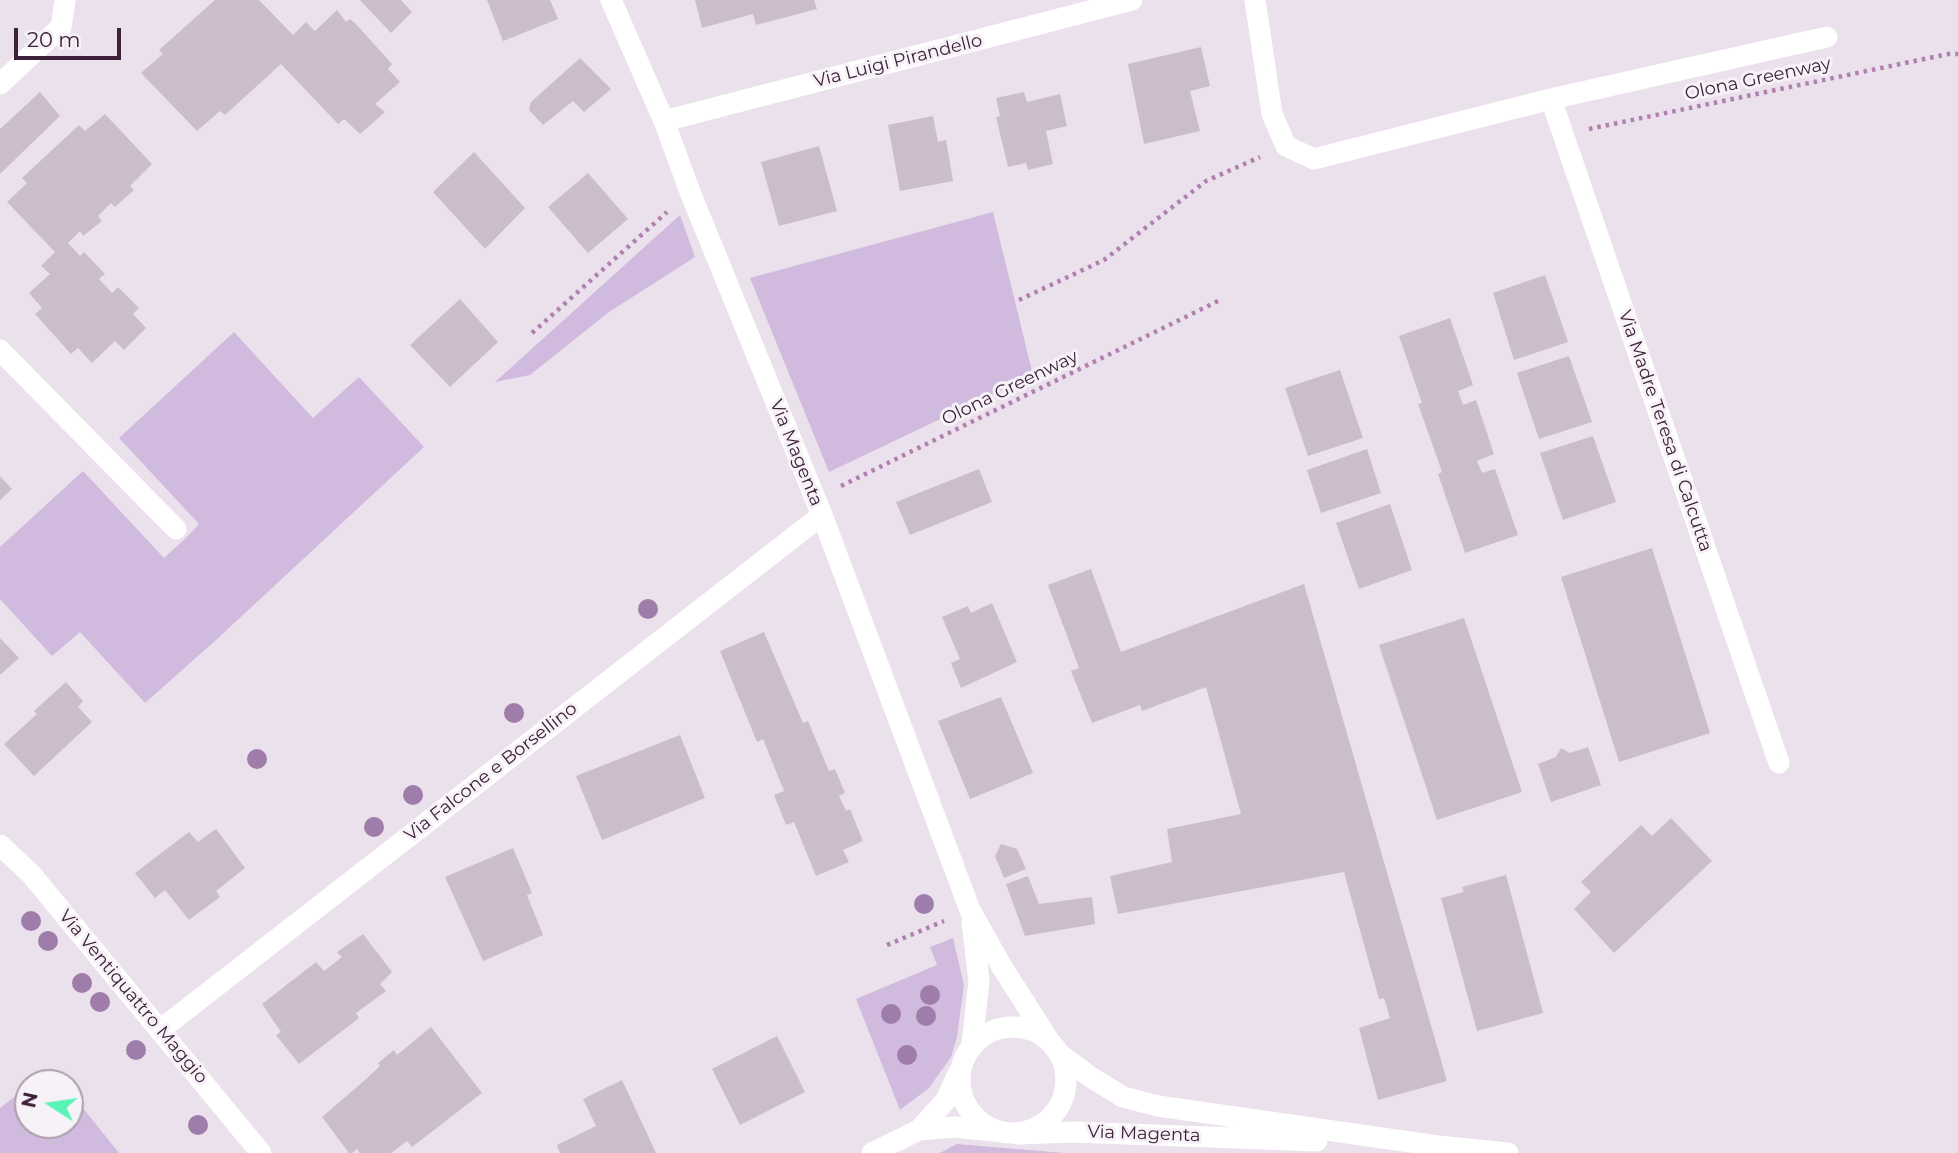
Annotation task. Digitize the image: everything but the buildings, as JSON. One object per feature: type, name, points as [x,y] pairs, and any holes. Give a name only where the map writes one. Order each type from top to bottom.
[{"type":"street","points":[[0,84],[61,27],[65,0]]},
{"type":"street","name":"Via Magenta","points":[[611,0],[664,121],[690,192],[819,507],[970,910]]},
{"type":"street","name":"Via Luigi Pirandello","points":[[664,121],[1132,0]]},
{"type":"street","points":[[1255,0],[1272,114],[1286,146],[1314,159],[1550,99],[1828,37]]},
{"type":"street","name":"Via Madre Teresa di Calcutta","points":[[1550,99],[1779,763]]},
{"type":"street","points":[[0,350],[176,529]]},
{"type":"street","name":"Via Falcone e Borsellino","points":[[160,1030],[819,507]]},
{"type":"street","name":"Via Ventiquattro Maggio","points":[[0,845],[32,874],[261,1153]]},
{"type":"street","points":[[872,1153],[911,1140],[946,1100],[972,1045],[979,981],[970,910]]},
{"type":"street","points":[[962,1064],[962,1097],[970,1112],[982,1124],[1008,1133],[1036,1129],[1050,1119],[1061,1105],[1066,1089],[1066,1071],[970,910]]},
{"type":"street","name":"Via Magenta","points":[[972,1045],[986,1034],[1001,1028],[1034,1030],[1089,1076],[1123,1097],[1158,1106],[1438,1146],[1508,1153]]},
{"type":"street","name":"Via Magenta","points":[[911,1140],[954,1127],[1008,1133],[1122,1133],[1438,1146]]},
{"type":"path","name":"Olona Greenway","points":[[1563,134],[1958,54]]},
{"type":"path","points":[[1020,300],[1104,260],[1206,181],[1286,146]]},
{"type":"path","points":[[532,333],[690,192]]},
{"type":"path","name":"Olona Greenway","points":[[819,507],[1218,301]]},
{"type":"path","points":[[887,945],[970,910]]},
{"type":"shaded area","points":[[993,212],[1033,375],[829,472],[750,278]]},
{"type":"shaded area","points":[[680,215],[695,257],[609,312],[530,375],[495,382]]},
{"type":"shaded area","points":[[234,332],[313,418],[359,377],[424,447],[145,703],[80,632],[52,656],[0,599],[0,547],[83,471],[164,558],[187,537],[199,524],[119,438]]},
{"type":"shaded area","points":[[953,938],[964,985],[957,1037],[951,1057],[929,1088],[900,1110],[856,999],[937,965],[930,947]]},
{"type":"shaded area","points":[[14,1097],[14,1139],[84,1139],[84,1109],[119,1153],[0,1153],[0,1108]]},
{"type":"shaded area","points":[[957,1144],[1064,1153],[940,1153]]}]
